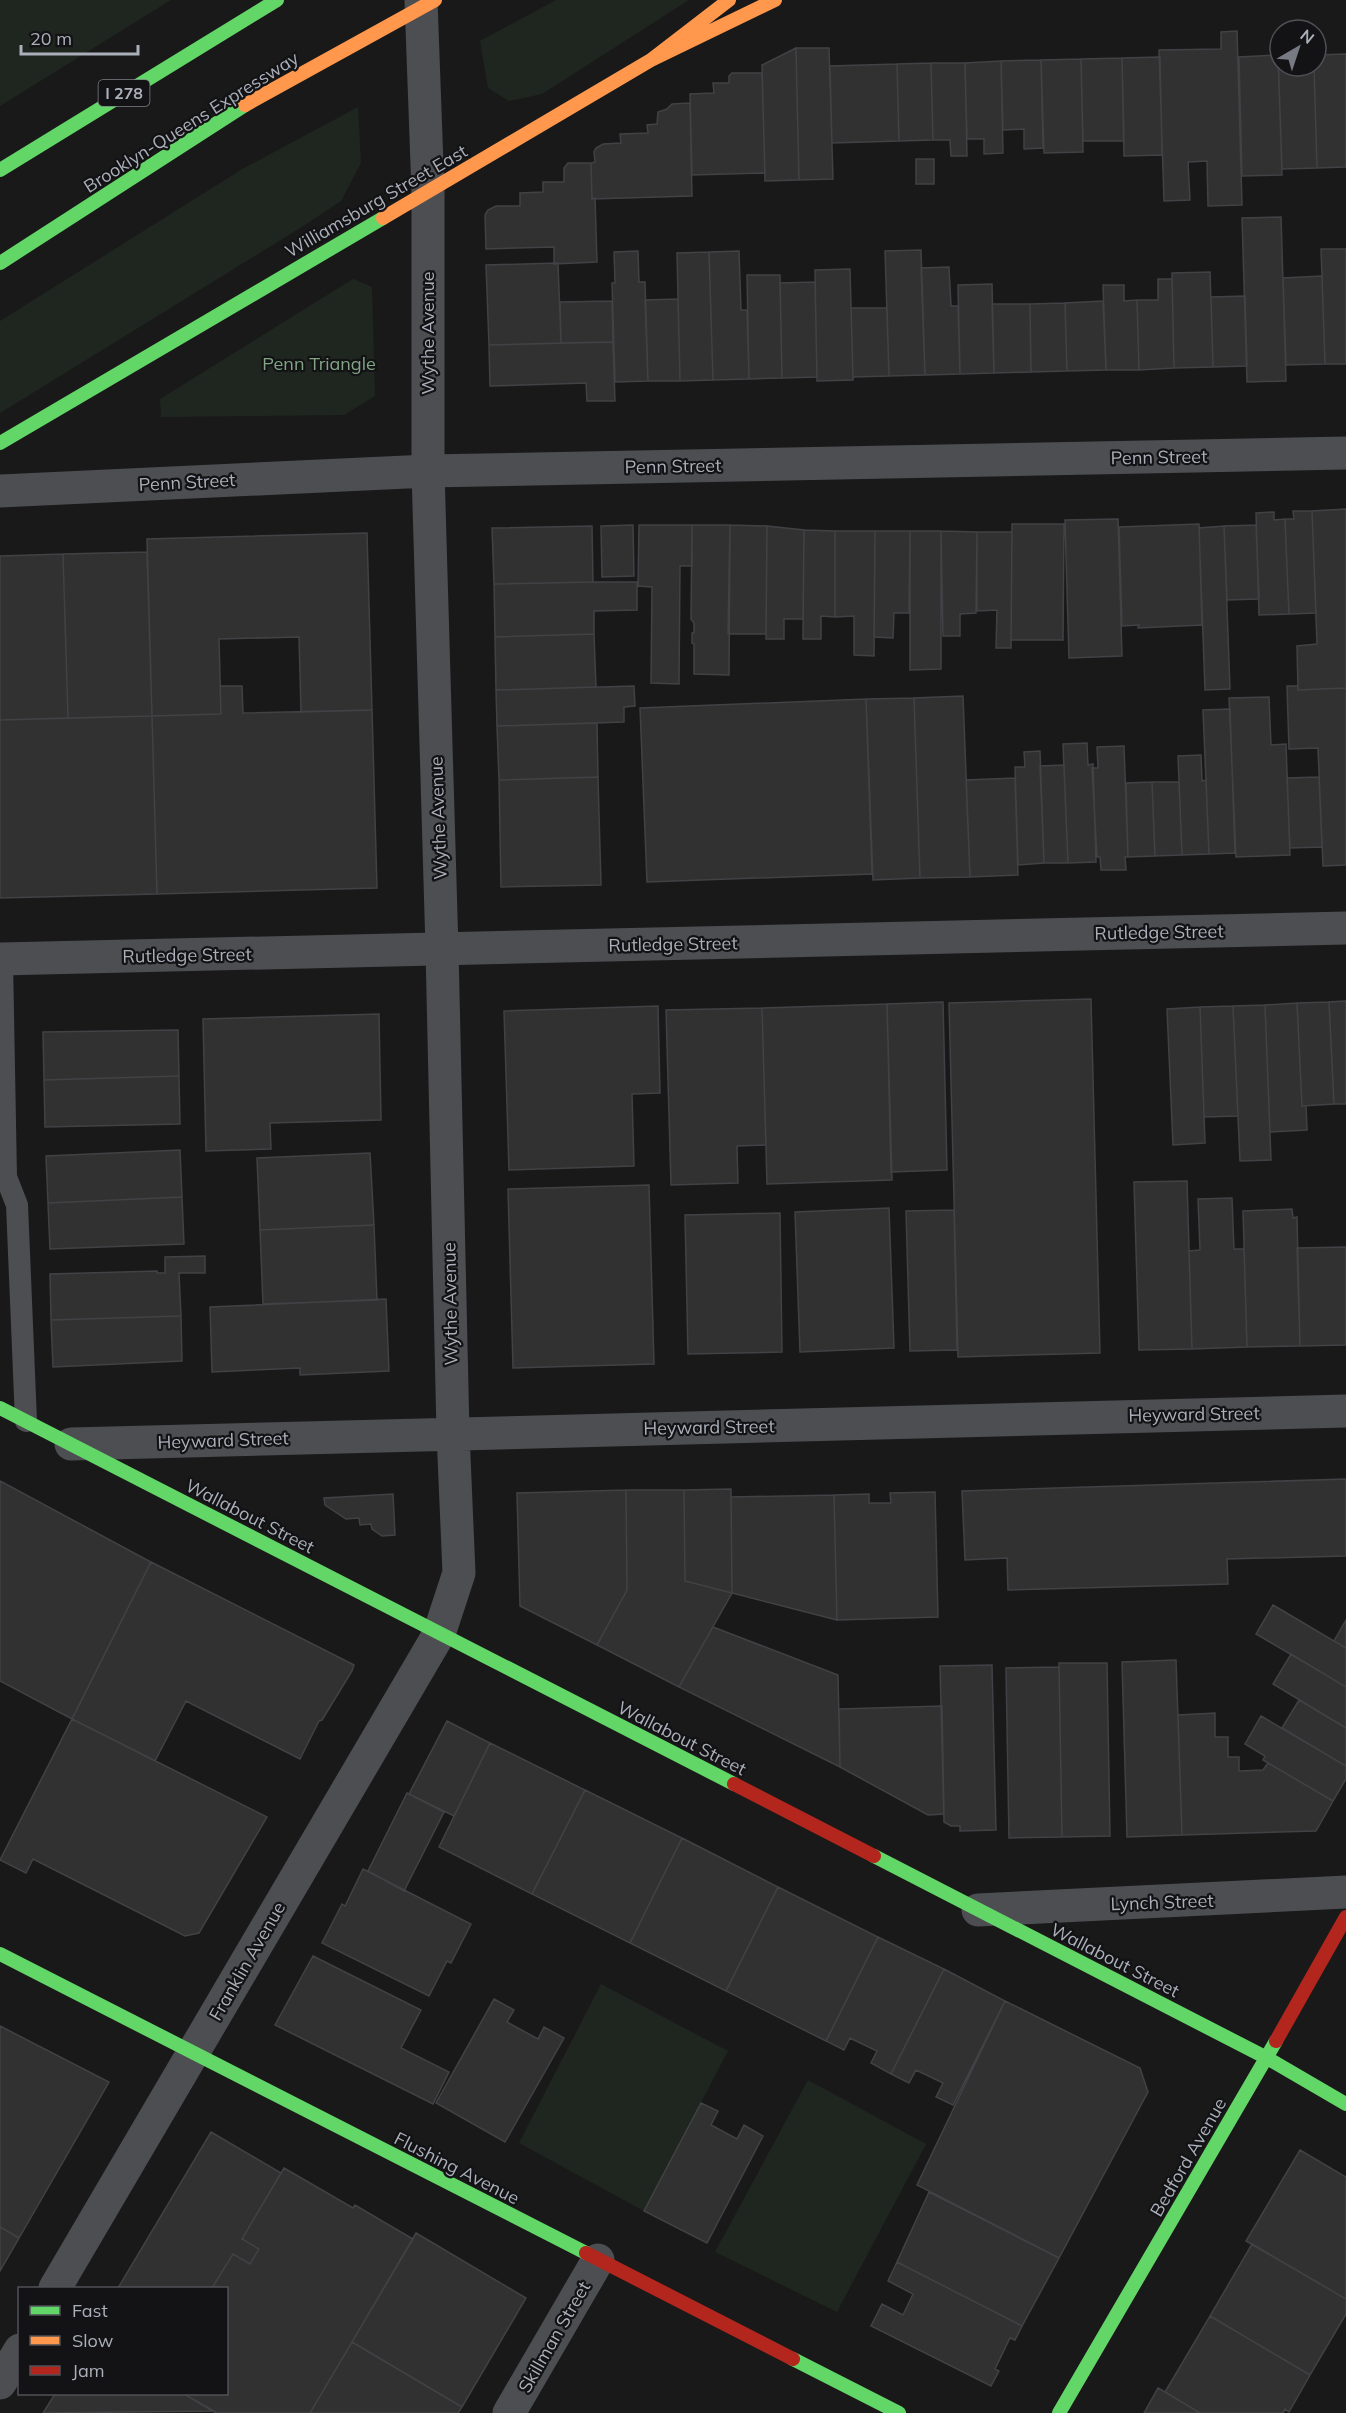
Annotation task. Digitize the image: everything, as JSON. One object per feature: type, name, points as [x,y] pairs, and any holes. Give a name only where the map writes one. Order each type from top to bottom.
[{"type":"main road","name":"I 278","points":[[0,170],[249,15],[277,0]]},
{"type":"main road","name":"Brooklyn-Queens Expressway","points":[[0,263],[245,105],[435,0]]},
{"type":"main road","points":[[651,60],[729,0]]},
{"type":"main road","name":"Williamsburg Street East","points":[[0,443],[651,60],[776,0]]},
{"type":"main road","name":"Wallabout Street","points":[[0,1408],[1266,2058],[1346,2104]]},
{"type":"main road","name":"Bedford Avenue","points":[[1059,2413],[1346,1917]]},
{"type":"main road","name":"Flushing Avenue","points":[[0,1954],[899,2413]]},
{"type":"street","name":"Wythe Avenue","points":[[421,0],[428,192],[428,471],[453,1433],[459,1573],[440,1634]]},
{"type":"street","name":"Penn Street","points":[[0,491],[428,471],[1346,453]]},
{"type":"street","name":"Rutledge Street","points":[[1,959],[1346,928]]},
{"type":"street","name":"Heyward Street","points":[[71,1444],[1346,1411]]},
{"type":"street","name":"Franklin Avenue","points":[[56,2287],[440,1634]]},
{"type":"street","name":"Lynch Street","points":[[978,1910],[1346,1892]]},
{"type":"street","name":"Skillman Street","points":[[509,2413],[598,2260]]},
{"type":"street","points":[[0,2383],[18,2353]]},
{"type":"lane","points":[[1,959],[6,1177],[17,1205],[26,1421]]},
{"type":"green space","points":[[0,0],[171,0],[0,106]]},
{"type":"green space","points":[[556,0],[689,0],[542,94],[509,101],[488,88],[480,41]]},
{"type":"green space","points":[[358,107],[361,163],[341,201],[0,413],[0,321],[244,168]]},
{"type":"green space","name":"Penn Triangle","points":[[353,279],[372,287],[375,396],[344,415],[161,417],[160,399]]},
{"type":"green space","points":[[601,1984],[728,2051],[644,2211],[519,2143]]},
{"type":"green space","points":[[808,2080],[926,2144],[837,2312],[715,2252]]},
{"type":"building","points":[[1237,31],[1242,205],[1208,206],[1207,161],[1188,162],[1190,200],[1164,201],[1159,50],[1221,49],[1221,32]]},
{"type":"building","points":[[796,48],[799,180],[765,181],[762,65]]},
{"type":"building","points":[[796,48],[829,48],[833,179],[799,180]]},
{"type":"building","points":[[1346,54],[1346,167],[1317,168],[1314,78],[1328,78],[1328,55]]},
{"type":"building","points":[[1268,56],[1268,78],[1279,78],[1282,175],[1242,176],[1239,57]]},
{"type":"building","points":[[1160,57],[1162,155],[1124,156],[1122,58]]},
{"type":"building","points":[[1122,58],[1124,141],[1083,141],[1081,59]]},
{"type":"building","points":[[1081,59],[1083,152],[1044,153],[1041,60]]},
{"type":"building","points":[[1041,60],[1043,148],[1024,149],[1024,129],[1003,130],[1001,61]]},
{"type":"building","points":[[1001,61],[1003,153],[984,154],[984,139],[967,139],[965,63]]},
{"type":"building","points":[[931,63],[933,140],[899,141],[897,64]]},
{"type":"building","points":[[931,63],[965,63],[967,156],[951,156],[950,140],[933,140]]},
{"type":"building","points":[[897,64],[899,141],[832,143],[830,66]]},
{"type":"building","points":[[732,73],[762,73],[765,173],[692,175],[690,94],[714,93],[713,83],[729,83],[729,76]]},
{"type":"building","points":[[1279,78],[1314,78],[1317,168],[1282,169]]},
{"type":"building","points":[[690,103],[692,196],[592,199],[591,163],[595,162],[596,148],[603,144],[621,143],[620,134],[648,133],[647,125],[657,124],[658,112],[667,109],[672,104]]},
{"type":"building","points":[[916,159],[934,159],[934,184],[916,184]]},
{"type":"building","points":[[568,163],[591,163],[592,199],[595,198],[597,262],[554,264],[554,247],[486,249],[485,215],[488,210],[496,206],[520,206],[520,193],[543,192],[543,182],[564,182],[564,168]]},
{"type":"building","points":[[1281,217],[1286,381],[1247,382],[1242,218]]},
{"type":"building","points":[[1321,249],[1346,249],[1346,364],[1325,364]]},
{"type":"building","points":[[921,250],[925,375],[889,376],[885,251]]},
{"type":"building","points":[[638,251],[639,282],[645,282],[648,381],[615,382],[612,283],[615,283],[614,252]]},
{"type":"building","points":[[739,251],[741,310],[747,310],[749,379],[713,380],[709,252]]},
{"type":"building","points":[[709,252],[713,380],[680,381],[677,253]]},
{"type":"building","points":[[558,263],[561,343],[489,345],[486,265]]},
{"type":"building","points":[[949,267],[951,306],[958,306],[960,374],[925,375],[921,268]]},
{"type":"building","points":[[850,269],[853,380],[817,381],[815,270]]},
{"type":"building","points":[[1210,272],[1213,367],[1174,368],[1172,273]]},
{"type":"building","points":[[747,275],[780,275],[782,378],[749,379]]},
{"type":"building","points":[[1322,276],[1325,364],[1286,365],[1283,278]]},
{"type":"building","points":[[1158,279],[1172,279],[1174,368],[1139,370],[1137,300],[1158,300]]},
{"type":"building","points":[[815,282],[817,377],[782,378],[780,283]]},
{"type":"building","points":[[992,284],[994,373],[960,374],[958,285]]},
{"type":"building","points":[[1103,285],[1124,285],[1124,301],[1137,300],[1139,370],[1106,370]]},
{"type":"building","points":[[1245,296],[1247,366],[1213,367],[1211,297]]},
{"type":"building","points":[[678,299],[680,381],[648,381],[645,300]]},
{"type":"building","points":[[612,301],[613,342],[561,343],[560,302]]},
{"type":"building","points":[[1103,301],[1106,370],[1067,371],[1065,303]]},
{"type":"building","points":[[1065,303],[1067,371],[1031,372],[1030,304]]},
{"type":"building","points":[[992,304],[1030,304],[1031,372],[994,373]]},
{"type":"building","points":[[851,308],[887,308],[889,376],[853,377]]},
{"type":"building","points":[[613,342],[615,401],[587,401],[586,383],[490,386],[489,345]]},
{"type":"building","points":[[1346,509],[1346,688],[1298,690],[1297,646],[1317,644],[1312,511]]},
{"type":"building","points":[[1293,511],[1312,511],[1316,613],[1289,614],[1285,519],[1294,519]]},
{"type":"building","points":[[1274,512],[1274,520],[1285,519],[1289,614],[1259,615],[1256,513]]},
{"type":"building","points":[[1118,519],[1122,656],[1069,658],[1065,520]]},
{"type":"building","points":[[1012,524],[1064,524],[1063,640],[1011,640]]},
{"type":"building","points":[[1199,524],[1202,625],[1138,628],[1139,625],[1122,626],[1119,527]]},
{"type":"building","points":[[633,525],[634,576],[602,577],[601,526]]},
{"type":"building","points":[[639,525],[692,525],[692,566],[680,566],[679,684],[651,683],[652,587],[638,586]]},
{"type":"building","points":[[692,525],[730,525],[729,675],[694,674],[692,633],[694,633],[694,623],[691,619]]},
{"type":"building","points":[[730,525],[767,526],[766,634],[728,634]]},
{"type":"building","points":[[1256,525],[1259,599],[1227,600],[1224,526]]},
{"type":"building","points":[[592,526],[593,582],[494,584],[492,528]]},
{"type":"building","points":[[767,526],[804,530],[803,619],[784,619],[784,639],[766,639]]},
{"type":"building","points":[[1224,526],[1230,689],[1205,690],[1199,528]]},
{"type":"building","points":[[804,530],[835,531],[835,617],[821,616],[821,639],[803,639]]},
{"type":"building","points":[[835,531],[875,531],[874,656],[854,655],[854,616],[835,617]]},
{"type":"building","points":[[875,531],[910,531],[909,613],[894,613],[893,638],[874,637]]},
{"type":"building","points":[[910,531],[941,531],[941,669],[910,670]]},
{"type":"building","points":[[941,531],[977,532],[976,613],[960,614],[960,636],[943,636]]},
{"type":"building","points":[[977,532],[1012,532],[1011,648],[996,648],[997,610],[977,611]]},
{"type":"building","points":[[367,533],[372,710],[301,712],[299,637],[219,639],[221,714],[152,716],[147,539]]},
{"type":"building","points":[[147,552],[152,716],[68,718],[63,554]]},
{"type":"building","points":[[63,554],[68,718],[0,720],[0,556]]},
{"type":"building","points":[[637,582],[637,610],[594,611],[594,634],[495,637],[494,584]]},
{"type":"building","points":[[594,634],[596,687],[496,690],[495,637]]},
{"type":"building","points":[[220,686],[242,686],[243,713],[372,710],[377,888],[157,894],[152,716],[221,714]]},
{"type":"building","points":[[634,686],[635,706],[624,707],[624,722],[497,726],[496,690]]},
{"type":"building","points":[[1287,686],[1298,686],[1298,690],[1346,688],[1346,865],[1323,866],[1318,748],[1289,749]]},
{"type":"building","points":[[963,696],[970,877],[920,878],[914,698]]},
{"type":"building","points":[[1269,697],[1271,745],[1286,744],[1290,855],[1236,857],[1229,698]]},
{"type":"building","points":[[914,698],[920,878],[873,880],[866,699]]},
{"type":"building","points":[[866,699],[872,874],[647,882],[640,708]]},
{"type":"building","points":[[1230,709],[1235,853],[1209,854],[1203,710]]},
{"type":"building","points":[[152,716],[157,894],[0,898],[0,720]]},
{"type":"building","points":[[597,723],[598,777],[499,780],[497,726]]},
{"type":"building","points":[[1087,743],[1088,765],[1093,764],[1096,862],[1068,863],[1063,744]]},
{"type":"building","points":[[1124,746],[1128,857],[1125,857],[1126,870],[1101,870],[1100,857],[1097,857],[1092,768],[1098,768],[1097,747]]},
{"type":"building","points":[[1040,751],[1044,863],[1018,865],[1015,767],[1025,767],[1024,752]]},
{"type":"building","points":[[1201,755],[1202,781],[1206,780],[1209,854],[1182,855],[1178,756]]},
{"type":"building","points":[[1064,765],[1068,863],[1044,863],[1040,766]]},
{"type":"building","points":[[598,777],[601,885],[501,887],[499,780]]},
{"type":"building","points":[[1319,777],[1322,847],[1290,848],[1287,778]]},
{"type":"building","points":[[1015,778],[1018,875],[970,877],[966,780]]},
{"type":"building","points":[[1152,782],[1155,856],[1128,857],[1126,783]]},
{"type":"building","points":[[1152,782],[1179,782],[1182,855],[1155,856]]},
{"type":"building","points":[[1091,999],[1100,1353],[958,1357],[949,1003]]},
{"type":"building","points":[[1346,1001],[1346,1104],[1334,1104],[1329,1002]]},
{"type":"building","points":[[943,1002],[947,1170],[891,1172],[887,1004]]},
{"type":"building","points":[[1329,1002],[1334,1104],[1302,1106],[1297,1003]]},
{"type":"building","points":[[1297,1003],[1302,1106],[1306,1106],[1307,1130],[1270,1132],[1265,1005]]},
{"type":"building","points":[[887,1004],[892,1180],[767,1184],[762,1008]]},
{"type":"building","points":[[1265,1005],[1271,1160],[1240,1161],[1233,1006]]},
{"type":"building","points":[[658,1006],[660,1093],[632,1094],[634,1166],[509,1170],[504,1011]]},
{"type":"building","points":[[1233,1006],[1238,1116],[1204,1117],[1200,1007]]},
{"type":"building","points":[[1200,1007],[1205,1143],[1173,1145],[1167,1009]]},
{"type":"building","points":[[762,1008],[766,1145],[737,1146],[738,1183],[671,1185],[666,1010]]},
{"type":"building","points":[[379,1014],[381,1120],[270,1123],[271,1149],[206,1151],[203,1019]]},
{"type":"building","points":[[178,1030],[179,1076],[44,1080],[43,1032]]},
{"type":"building","points":[[179,1076],[180,1124],[45,1127],[44,1080]]},
{"type":"building","points":[[180,1150],[182,1197],[48,1203],[46,1156]]},
{"type":"building","points":[[370,1153],[374,1225],[260,1230],[257,1158]]},
{"type":"building","points":[[1187,1181],[1192,1349],[1139,1350],[1134,1182]]},
{"type":"building","points":[[649,1185],[654,1364],[513,1368],[508,1189]]},
{"type":"building","points":[[182,1197],[184,1244],[50,1249],[48,1203]]},
{"type":"building","points":[[1232,1198],[1234,1249],[1244,1249],[1247,1347],[1192,1349],[1189,1251],[1200,1250],[1198,1199]]},
{"type":"building","points":[[889,1208],[894,1348],[800,1352],[795,1212]]},
{"type":"building","points":[[1292,1209],[1293,1218],[1297,1217],[1300,1346],[1247,1347],[1243,1211]]},
{"type":"building","points":[[954,1210],[957,1350],[910,1351],[906,1211]]},
{"type":"building","points":[[780,1213],[782,1352],[688,1354],[685,1215]]},
{"type":"building","points":[[374,1225],[377,1300],[263,1304],[260,1230]]},
{"type":"building","points":[[1346,1247],[1346,1345],[1300,1346],[1297,1248]]},
{"type":"building","points":[[205,1256],[205,1273],[179,1273],[181,1316],[51,1320],[50,1274],[157,1271],[157,1273],[165,1273],[165,1257]]},
{"type":"building","points":[[386,1299],[389,1371],[300,1375],[300,1368],[212,1372],[210,1307]]},
{"type":"building","points":[[181,1316],[182,1361],[53,1367],[51,1320]]},
{"type":"building","points":[[1346,1479],[1346,1556],[1227,1559],[1228,1584],[1008,1590],[1007,1558],[965,1560],[962,1491]]},
{"type":"building","points":[[0,1481],[151,1562],[72,1719],[0,1681]]},
{"type":"building","points":[[731,1489],[732,1593],[685,1581],[684,1490]]},
{"type":"building","points":[[626,1490],[627,1590],[597,1645],[520,1606],[517,1493]]},
{"type":"building","points":[[626,1490],[684,1490],[685,1581],[732,1593],[679,1687],[597,1645],[627,1590]]},
{"type":"building","points":[[935,1492],[938,1617],[837,1620],[834,1495],[869,1494],[869,1503],[891,1503],[890,1493]]},
{"type":"building","points":[[393,1494],[395,1535],[382,1536],[372,1529],[371,1524],[360,1525],[359,1518],[346,1519],[325,1505],[324,1498]]},
{"type":"building","points":[[834,1495],[837,1620],[732,1593],[731,1497]]},
{"type":"building","points":[[151,1562],[354,1665],[322,1720],[319,1721],[300,1759],[186,1701],[155,1761],[72,1719]]},
{"type":"building","points":[[1273,1605],[1346,1648],[1346,1687],[1256,1634]]},
{"type":"building","points":[[1346,1620],[1346,1648],[1334,1641]]},
{"type":"building","points":[[713,1627],[838,1675],[840,1767],[679,1687]]},
{"type":"building","points":[[1291,1654],[1346,1687],[1346,1728],[1273,1684]]},
{"type":"building","points":[[1176,1660],[1182,1835],[1127,1837],[1122,1662]]},
{"type":"building","points":[[1059,1663],[1107,1663],[1110,1836],[1062,1837]]},
{"type":"building","points":[[992,1665],[996,1830],[960,1831],[960,1826],[951,1826],[944,1822],[940,1666]]},
{"type":"building","points":[[1059,1667],[1062,1837],[1009,1838],[1006,1668]]},
{"type":"building","points":[[1299,1700],[1346,1728],[1346,1766],[1282,1728]]},
{"type":"building","points":[[942,1706],[944,1814],[928,1815],[840,1767],[839,1709]]},
{"type":"building","points":[[1215,1713],[1215,1737],[1228,1737],[1228,1757],[1239,1757],[1239,1771],[1263,1770],[1268,1763],[1333,1801],[1316,1831],[1182,1835],[1178,1715]]},
{"type":"building","points":[[1261,1716],[1346,1766],[1346,1779],[1333,1801],[1263,1760],[1265,1756],[1245,1744]]},
{"type":"building","points":[[72,1719],[267,1817],[199,1933],[185,1936],[33,1859],[26,1873],[0,1860]]},
{"type":"building","points":[[447,1721],[490,1743],[454,1816],[409,1794]]},
{"type":"building","points":[[490,1743],[585,1790],[532,1894],[439,1847]]},
{"type":"building","points":[[585,1790],[682,1838],[630,1943],[532,1894]]},
{"type":"building","points":[[407,1793],[444,1812],[404,1891],[368,1871]]},
{"type":"building","points":[[682,1838],[778,1887],[726,1991],[630,1943]]},
{"type":"building","points":[[363,1869],[471,1924],[451,1963],[447,1961],[429,1996],[322,1943],[342,1904],[345,1906]]},
{"type":"building","points":[[778,1887],[878,1937],[826,2041],[726,1991]]},
{"type":"building","points":[[878,1937],[944,1969],[891,2074],[871,2063],[877,2051],[850,2038],[844,2050],[826,2041]]},
{"type":"building","points":[[313,1956],[421,2010],[401,2048],[449,2072],[433,2104],[275,2025]]},
{"type":"building","points":[[944,1969],[1005,2001],[953,2105],[936,2097],[943,2083],[916,2070],[909,2083],[891,2074]]},
{"type":"building","points":[[494,1999],[514,2010],[507,2022],[538,2039],[544,2027],[564,2038],[505,2142],[436,2103]]},
{"type":"building","points":[[1005,2001],[1140,2068],[1148,2092],[1059,2258],[917,2185]]},
{"type":"building","points":[[0,2026],[109,2082],[19,2238],[0,2227]]},
{"type":"building","points":[[701,2103],[718,2111],[711,2125],[737,2139],[744,2125],[763,2136],[707,2243],[644,2211]]},
{"type":"building","points":[[211,2132],[281,2173],[242,2239],[259,2249],[250,2264],[233,2254],[213,2287],[119,2287]]},
{"type":"building","points":[[1300,2150],[1346,2177],[1346,2299],[1246,2241]]},
{"type":"building","points":[[284,2168],[353,2208],[355,2205],[413,2239],[310,2413],[216,2413],[186,2395],[228,2395],[228,2287],[213,2287],[233,2254],[250,2264],[259,2249],[242,2239]]},
{"type":"building","points":[[929,2192],[1059,2258],[1022,2326],[897,2262]]},
{"type":"building","points":[[0,2227],[19,2238],[0,2271]]},
{"type":"building","points":[[416,2233],[526,2298],[462,2407],[352,2342]]},
{"type":"building","points":[[1252,2244],[1346,2299],[1346,2314],[1310,2375],[1210,2316]]},
{"type":"building","points":[[897,2262],[1022,2326],[1015,2340],[1010,2338],[995,2369],[999,2371],[991,2386],[871,2326],[882,2304],[903,2315],[913,2294],[888,2281]]},
{"type":"building","points":[[1210,2316],[1310,2375],[1289,2412],[1285,2409],[1283,2413],[1200,2413],[1165,2392]]},
{"type":"building","points":[[352,2342],[462,2407],[458,2413],[310,2413]]},
{"type":"building","points":[[1158,2388],[1165,2392],[1200,2413],[1144,2413]]},
{"type":"building","points":[[54,2395],[186,2395],[214,2411],[43,2413]]},
{"type":"traffic: fast","points":[[0,170],[277,0]]},
{"type":"traffic: fast","points":[[0,263],[245,105]]},
{"type":"traffic: fast","points":[[0,443],[383,218]]},
{"type":"traffic: fast","points":[[0,1408],[734,1784]]},
{"type":"traffic: fast","points":[[874,1856],[1267,2058],[1346,2104]]},
{"type":"traffic: fast","points":[[0,1954],[586,2253]]},
{"type":"traffic: fast","points":[[1059,2413],[1276,2041]]},
{"type":"traffic: fast","points":[[793,2359],[899,2413]]},
{"type":"traffic: slow","points":[[245,105],[435,0]]},
{"type":"traffic: slow","points":[[651,60],[729,0]]},
{"type":"traffic: slow","points":[[383,218],[651,60],[775,0]]},
{"type":"traffic: jam","points":[[734,1784],[874,1856]]},
{"type":"traffic: jam","points":[[1276,2041],[1346,1917]]},
{"type":"traffic: jam","points":[[586,2253],[793,2359]]}]
